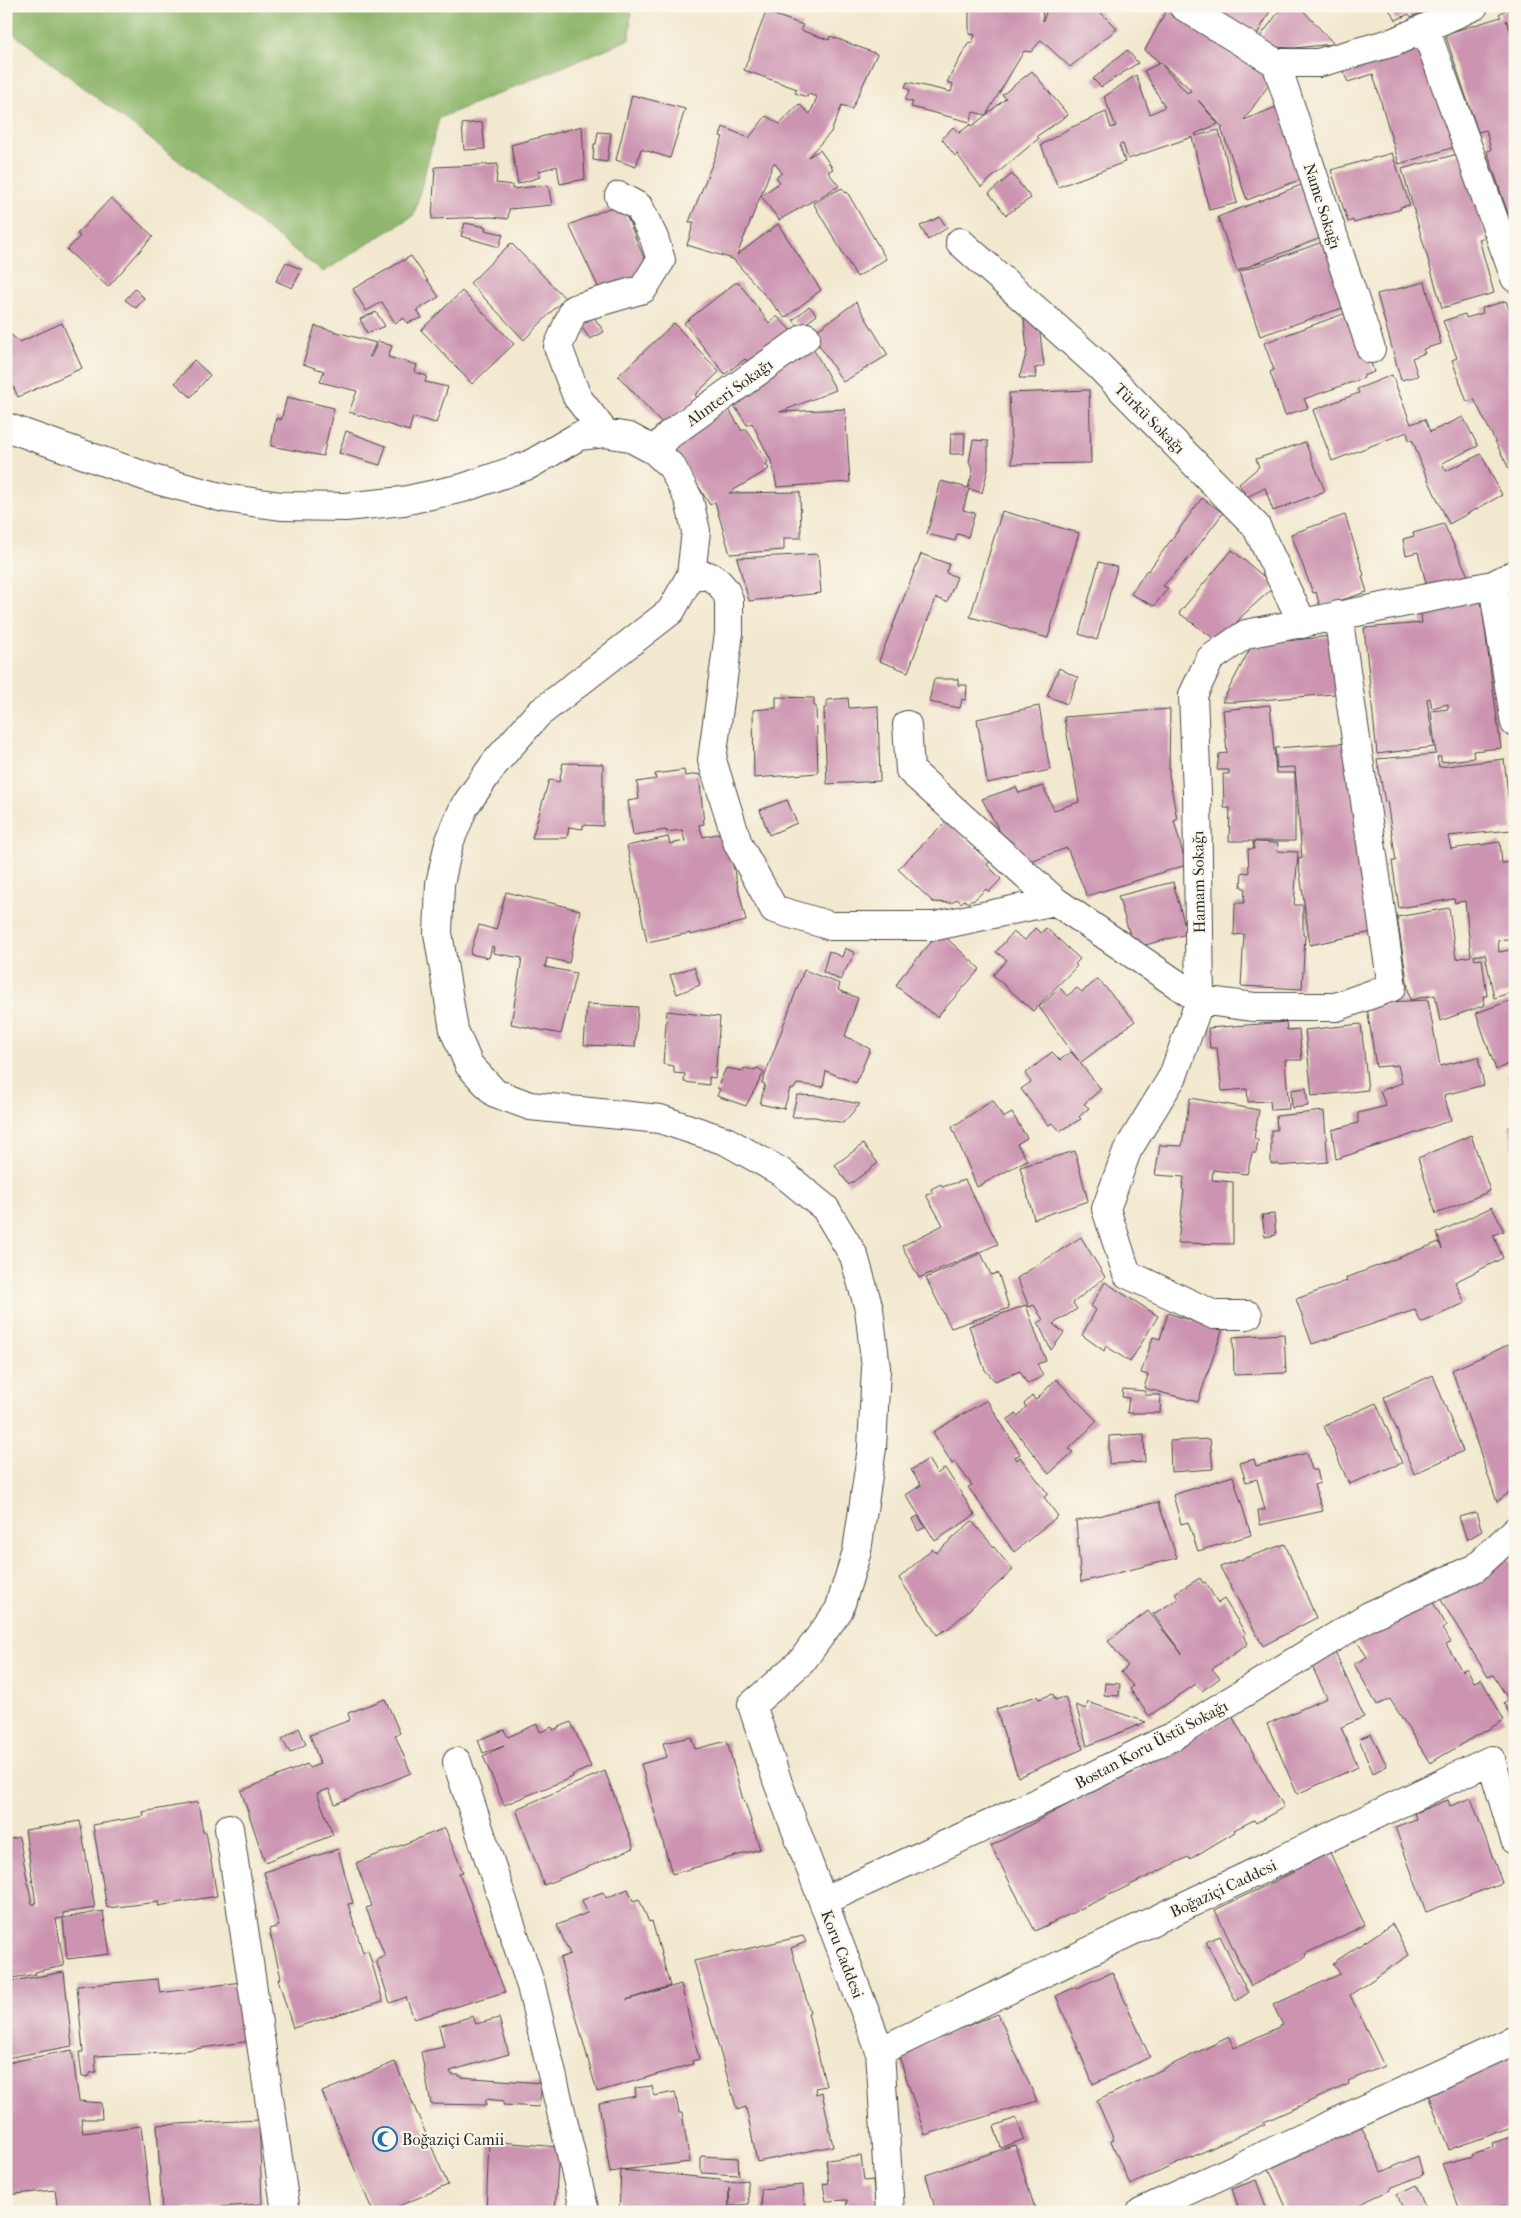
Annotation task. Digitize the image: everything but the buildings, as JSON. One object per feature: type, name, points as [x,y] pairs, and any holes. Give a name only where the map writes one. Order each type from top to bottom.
[{"type":"street","points":[[1183,6],[1276,63],[1318,63],[1394,42],[1474,6]]},
{"type":"street","points":[[1425,28],[1515,278]]},
{"type":"street","name":"Name Sokağı","points":[[1276,63],[1371,349]]},
{"type":"street","points":[[605,433],[577,397],[558,347],[574,309],[644,290],[661,260],[654,238],[639,207],[619,196]]},
{"type":"street","name":"Türkü Sokağı","points":[[960,242],[1098,366],[1256,526],[1303,624]]},
{"type":"street","name":"Alınteri Sokağı","points":[[655,451],[669,436],[806,337]]},
{"type":"street","points":[[6,427],[153,479],[224,498],[281,506],[344,507],[403,501],[463,488],[529,465],[579,436],[605,433],[628,438],[655,451],[672,467],[689,500],[696,531],[691,575],[709,576],[725,590],[729,600],[729,633],[712,760],[738,844],[774,910],[831,926],[936,926],[1055,901]]},
{"type":"street","name":"Koru Caddesi","points":[[691,575],[671,611],[537,715],[494,763],[464,807],[449,843],[440,884],[438,933],[454,1030],[469,1065],[495,1094],[530,1106],[660,1119],[726,1141],[781,1172],[825,1208],[854,1256],[869,1309],[876,1368],[872,1448],[857,1551],[839,1610],[802,1660],[752,1705],[778,1783],[880,2051],[890,2212]]},
{"type":"street","points":[[1504,579],[1515,723]]},
{"type":"street","name":"Hamam Sokağı","points":[[1248,1315],[1214,1315],[1127,1274],[1106,1209],[1127,1150],[1173,1076],[1200,1000],[1197,793],[1193,695],[1210,659],[1246,634],[1303,624],[1504,579]]},
{"type":"street","points":[[907,725],[910,770],[1055,901],[1200,1000],[1254,1007],[1336,1006],[1392,987],[1338,615]]},
{"type":"street","name":"Bostan Koru Üstü Sokağı","points":[[823,1901],[1060,1792],[1175,1735],[1369,1616],[1475,1568],[1515,1531]]},
{"type":"street","name":"Boğaziçi Caddesi","points":[[880,2051],[1491,1760],[1515,1840]]},
{"type":"street","points":[[456,1762],[532,1986],[585,2212]]},
{"type":"street","points":[[229,1828],[286,2212]]},
{"type":"street","points":[[1141,2212],[1515,2040]]},
{"type":"green space","points":[[11,6],[631,6],[630,39],[439,118],[414,215],[323,272],[9,30]]},
{"type":"place","name":"Boğaziçi Camii","points":[[385,2139]]}]
